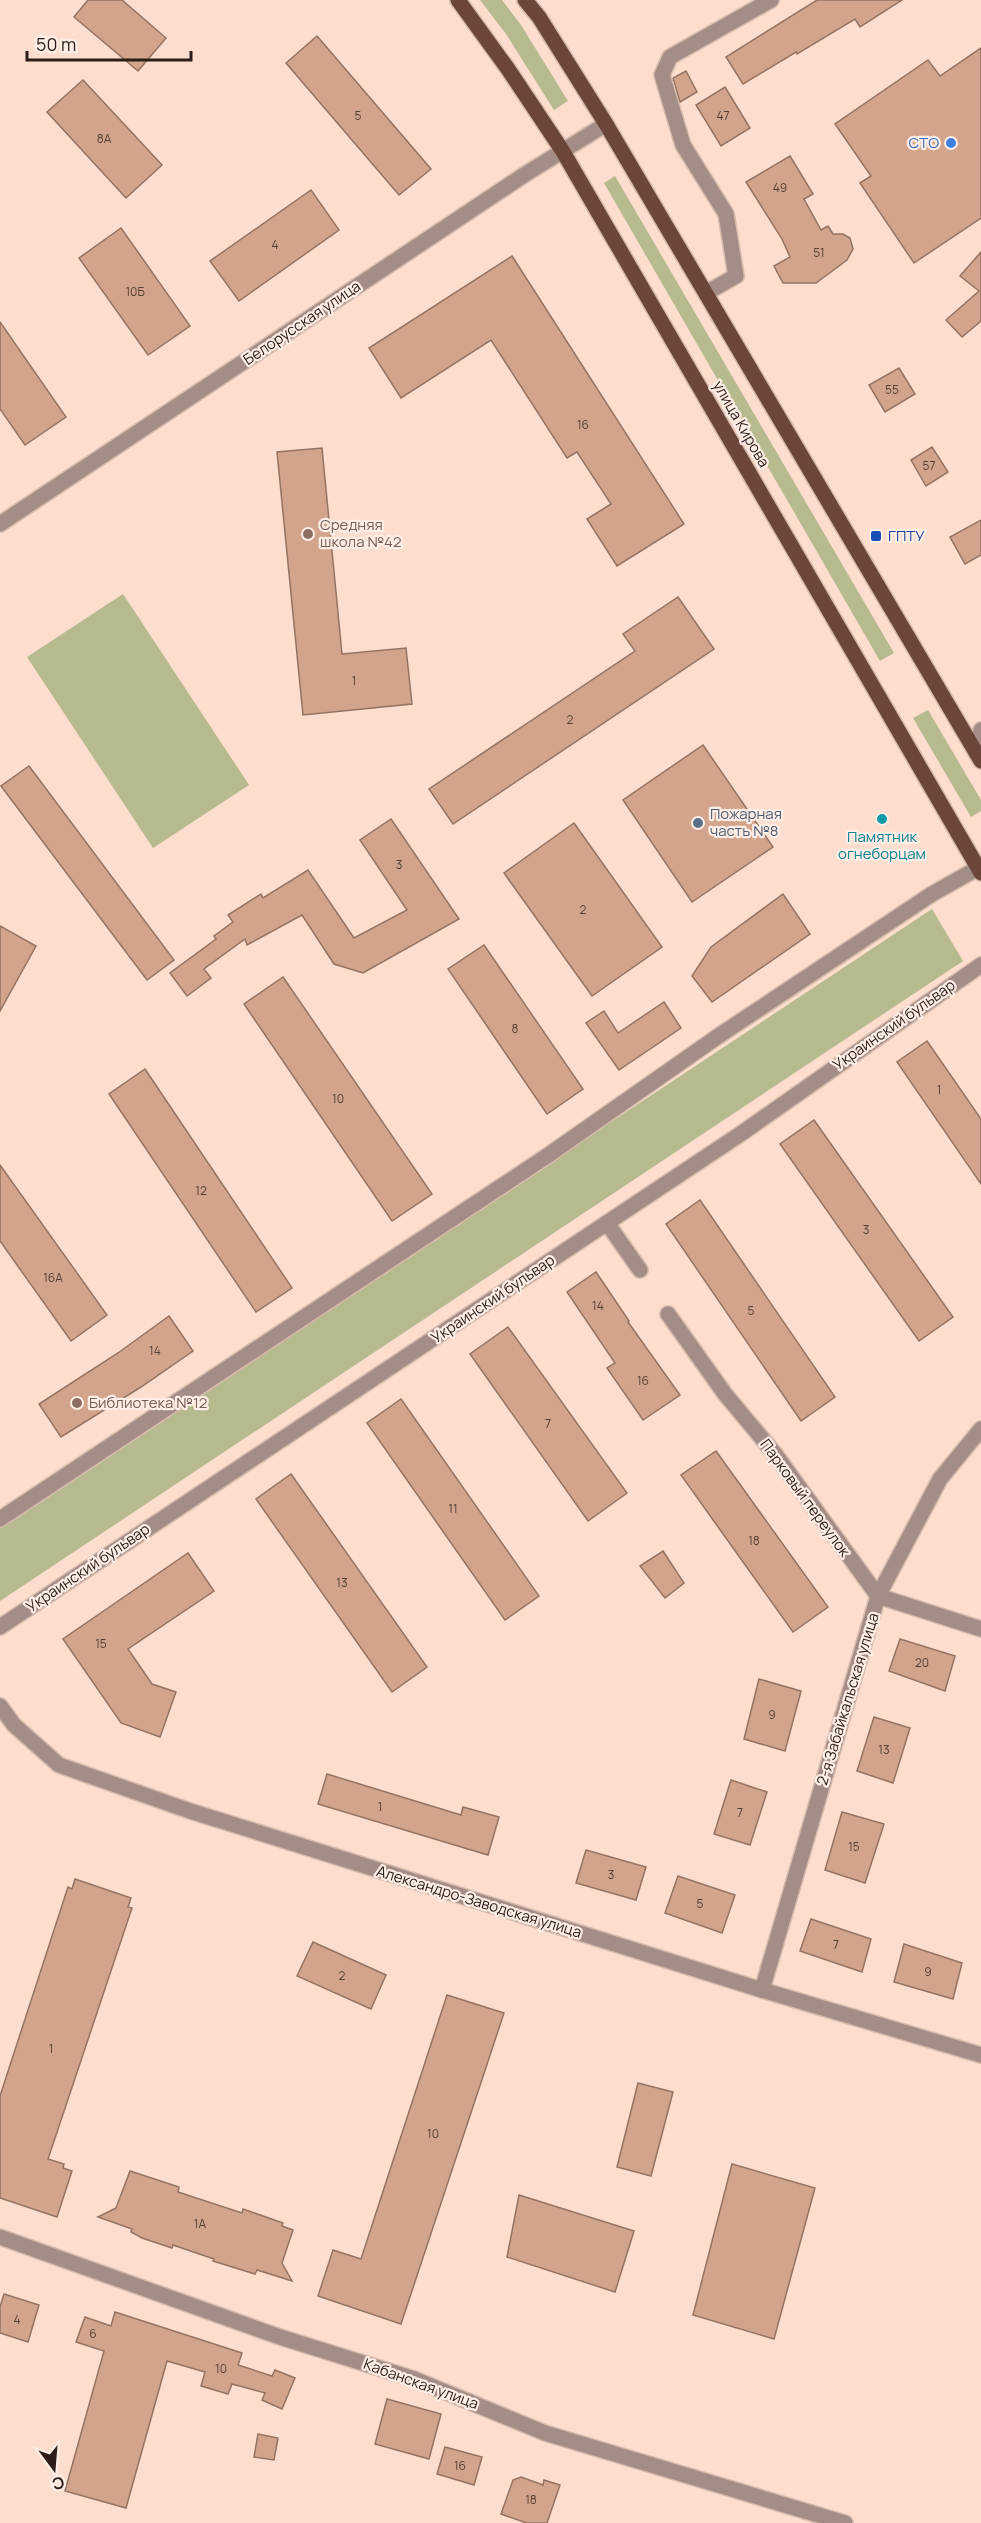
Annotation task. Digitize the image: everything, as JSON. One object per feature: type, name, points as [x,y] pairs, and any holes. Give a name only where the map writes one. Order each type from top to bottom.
[{"type":"main road","name":"улица Кирова","points":[[458,0],[562,150],[980,869]]},
{"type":"main road","points":[[525,0],[539,17],[606,124],[978,756]]},
{"type":"street","points":[[706,294],[736,276],[726,214],[683,145],[662,75],[670,57],[771,0]]},
{"type":"street","name":"Белорусская улица","points":[[0,524],[562,150],[606,124]]},
{"type":"street","points":[[978,756],[981,730]]},
{"type":"street","points":[[0,1519],[547,1156],[717,1037],[932,894],[980,869]]},
{"type":"street","name":"Украинский бульвар","points":[[0,1626],[742,1133],[981,964]]},
{"type":"street","points":[[608,1223],[640,1270]]},
{"type":"street","name":"Парковый переулок","points":[[668,1314],[725,1394],[775,1454],[878,1596]]},
{"type":"street","name":"2-я Забайкальская улица","points":[[762,1990],[878,1596],[940,1479],[981,1429]]},
{"type":"street","points":[[878,1596],[981,1629]]},
{"type":"street","name":"Александро-Заводская улица","points":[[0,1706],[14,1725],[59,1766],[190,1811],[762,1990],[981,2055]]},
{"type":"street","name":"Кабанская улица","points":[[0,2237],[280,2337],[414,2379],[545,2433],[845,2523]]},
{"type":"green space","points":[[480,0],[502,0],[521,25],[568,101],[554,110],[506,34]]},
{"type":"green space","points":[[615,176],[894,653],[880,661],[604,183]]},
{"type":"green space","points":[[123,594],[249,785],[153,848],[27,657]]},
{"type":"green space","points":[[928,710],[981,800],[981,811],[971,817],[913,718]]},
{"type":"green space","points":[[932,909],[963,961],[0,1601],[0,1527]]},
{"type":"building","points":[[88,0],[122,0],[166,38],[138,71],[74,17]]},
{"type":"building","points":[[817,0],[902,0],[860,27],[855,19],[743,84],[726,57]]},
{"type":"building","points":[[317,36],[431,169],[399,195],[286,63]]},
{"type":"building","points":[[981,48],[981,218],[914,263],[860,183],[871,176],[835,124],[928,60],[940,76]]},
{"type":"building","points":[[686,71],[697,92],[680,102],[673,78]]},
{"type":"building","points":[[83,80],[162,165],[126,198],[47,112]]},
{"type":"building","points":[[725,87],[750,128],[721,146],[696,105]]},
{"type":"building","points":[[790,156],[813,194],[804,199],[821,230],[828,226],[833,234],[843,234],[850,238],[853,249],[847,260],[816,283],[783,283],[774,266],[790,257],[782,239],[746,182]]},
{"type":"building","points":[[311,190],[339,230],[239,301],[210,261]]},
{"type":"building","points":[[121,228],[190,326],[148,355],[79,258]]},
{"type":"building","points":[[981,252],[981,321],[962,337],[946,320],[979,291],[960,276]]},
{"type":"building","points":[[512,256],[684,524],[617,566],[587,519],[611,504],[577,452],[567,458],[491,340],[401,398],[369,348]]},
{"type":"building","points":[[0,322],[66,417],[25,445],[0,409]]},
{"type":"building","points":[[899,368],[915,394],[885,412],[869,385]]},
{"type":"building","points":[[932,447],[948,472],[926,486],[911,460]]},
{"type":"building","name":"Средняя школа №42","points":[[322,448],[342,654],[406,648],[412,704],[303,715],[277,452]]},
{"type":"building","points":[[981,520],[981,555],[965,564],[950,537]]},
{"type":"building","points":[[678,597],[714,649],[453,824],[429,789],[635,651],[623,634]]},
{"type":"building","name":"Пожарная часть №8","points":[[703,745],[773,847],[692,902],[623,800]]},
{"type":"building","points":[[29,766],[174,960],[147,980],[1,786]]},
{"type":"building","points":[[391,819],[459,919],[363,973],[334,964],[302,915],[247,945],[245,939],[204,969],[211,978],[187,996],[170,973],[216,939],[214,936],[233,922],[228,915],[261,894],[263,898],[308,870],[354,938],[407,910],[360,840]]},
{"type":"building","points":[[574,823],[662,947],[592,996],[504,873]]},
{"type":"building","points":[[783,894],[810,934],[712,1002],[692,976],[711,947]]},
{"type":"building","points":[[0,926],[36,946],[0,1011]]},
{"type":"building","points":[[484,945],[583,1089],[547,1114],[448,969]]},
{"type":"building","points":[[283,977],[432,1194],[392,1221],[244,1004]]},
{"type":"building","points":[[664,1002],[681,1028],[619,1070],[586,1023],[604,1011],[618,1033]]},
{"type":"building","points":[[927,1041],[981,1119],[981,1184],[897,1062]]},
{"type":"building","points":[[145,1069],[292,1288],[256,1312],[109,1094]]},
{"type":"building","points":[[814,1120],[953,1317],[919,1341],[780,1144]]},
{"type":"building","points":[[0,1165],[107,1315],[71,1341],[0,1241]]},
{"type":"building","points":[[700,1200],[835,1397],[801,1421],[666,1224]]},
{"type":"building","points":[[596,1272],[680,1395],[643,1420],[607,1368],[615,1363],[567,1292]]},
{"type":"building","points":[[169,1316],[193,1351],[61,1437],[39,1404],[118,1353]]},
{"type":"building","points":[[508,1327],[627,1493],[588,1521],[470,1354]]},
{"type":"building","points":[[401,1399],[539,1596],[505,1620],[367,1423]]},
{"type":"building","points":[[716,1451],[828,1607],[793,1632],[681,1475]]},
{"type":"building","points":[[291,1474],[427,1667],[392,1692],[256,1499]]},
{"type":"building","points":[[663,1551],[684,1583],[665,1598],[640,1566]]},
{"type":"building","points":[[188,1553],[214,1591],[128,1649],[152,1684],[176,1692],[160,1737],[121,1723],[63,1639]]},
{"type":"building","points":[[900,1639],[955,1656],[945,1691],[889,1671]]},
{"type":"building","points":[[759,1679],[801,1691],[785,1751],[744,1739]]},
{"type":"building","points":[[874,1717],[910,1728],[893,1783],[857,1771]]},
{"type":"building","points":[[327,1774],[461,1815],[463,1807],[499,1817],[488,1855],[318,1804]]},
{"type":"building","points":[[731,1780],[767,1792],[750,1845],[714,1834]]},
{"type":"building","points":[[842,1812],[884,1824],[865,1883],[825,1870]]},
{"type":"building","points":[[586,1850],[646,1867],[636,1900],[576,1883]]},
{"type":"building","points":[[678,1876],[735,1895],[722,1933],[665,1913]]},
{"type":"building","points":[[75,1879],[131,1898],[128,1907],[132,1908],[48,2159],[64,2164],[63,2168],[72,2171],[57,2217],[0,2198],[0,2096],[68,1887],[72,1889]]},
{"type":"building","points":[[811,1919],[871,1939],[862,1972],[800,1951]]},
{"type":"building","points":[[313,1942],[386,1975],[371,2009],[297,1976]]},
{"type":"building","points":[[904,1944],[962,1963],[953,1999],[894,1982]]},
{"type":"building","points":[[447,1995],[504,2013],[401,2324],[318,2296],[333,2250],[361,2259]]},
{"type":"building","points":[[638,2083],[673,2092],[651,2176],[617,2167]]},
{"type":"building","points":[[732,2164],[815,2188],[774,2339],[693,2315]]},
{"type":"building","points":[[130,2171],[179,2187],[178,2192],[242,2213],[243,2209],[283,2223],[282,2226],[293,2230],[282,2263],[292,2281],[257,2270],[255,2274],[173,2245],[172,2248],[142,2238],[131,2232],[132,2229],[98,2217],[116,2208]]},
{"type":"building","points":[[519,2195],[634,2231],[615,2292],[507,2257]]},
{"type":"building","points":[[4,2294],[39,2305],[28,2342],[0,2333],[0,2307]]},
{"type":"building","points":[[115,2312],[242,2353],[238,2365],[272,2376],[275,2370],[295,2378],[282,2409],[262,2400],[265,2393],[232,2384],[228,2394],[201,2386],[205,2372],[167,2361],[126,2508],[65,2491],[104,2351],[76,2342],[85,2317],[111,2326]]},
{"type":"building","points":[[387,2399],[441,2414],[429,2459],[375,2444]]},
{"type":"building","points":[[258,2434],[278,2438],[274,2460],[254,2457]]},
{"type":"building","points":[[445,2447],[482,2457],[474,2485],[437,2474]]},
{"type":"building","points":[[521,2477],[543,2485],[544,2480],[560,2485],[547,2523],[527,2523],[501,2514],[513,2480]]},
{"type":"place","name":"СТО","points":[[951,143]]},
{"type":"place","name":"Средняя школа №42","points":[[308,534]]},
{"type":"place","name":"ГПТУ","points":[[876,536]]},
{"type":"place","name":"Памятник огнеборцам","points":[[882,819]]},
{"type":"place","name":"Пожарная часть №8","points":[[698,823]]},
{"type":"place","name":"Библиотека №12","points":[[77,1403]]}]
